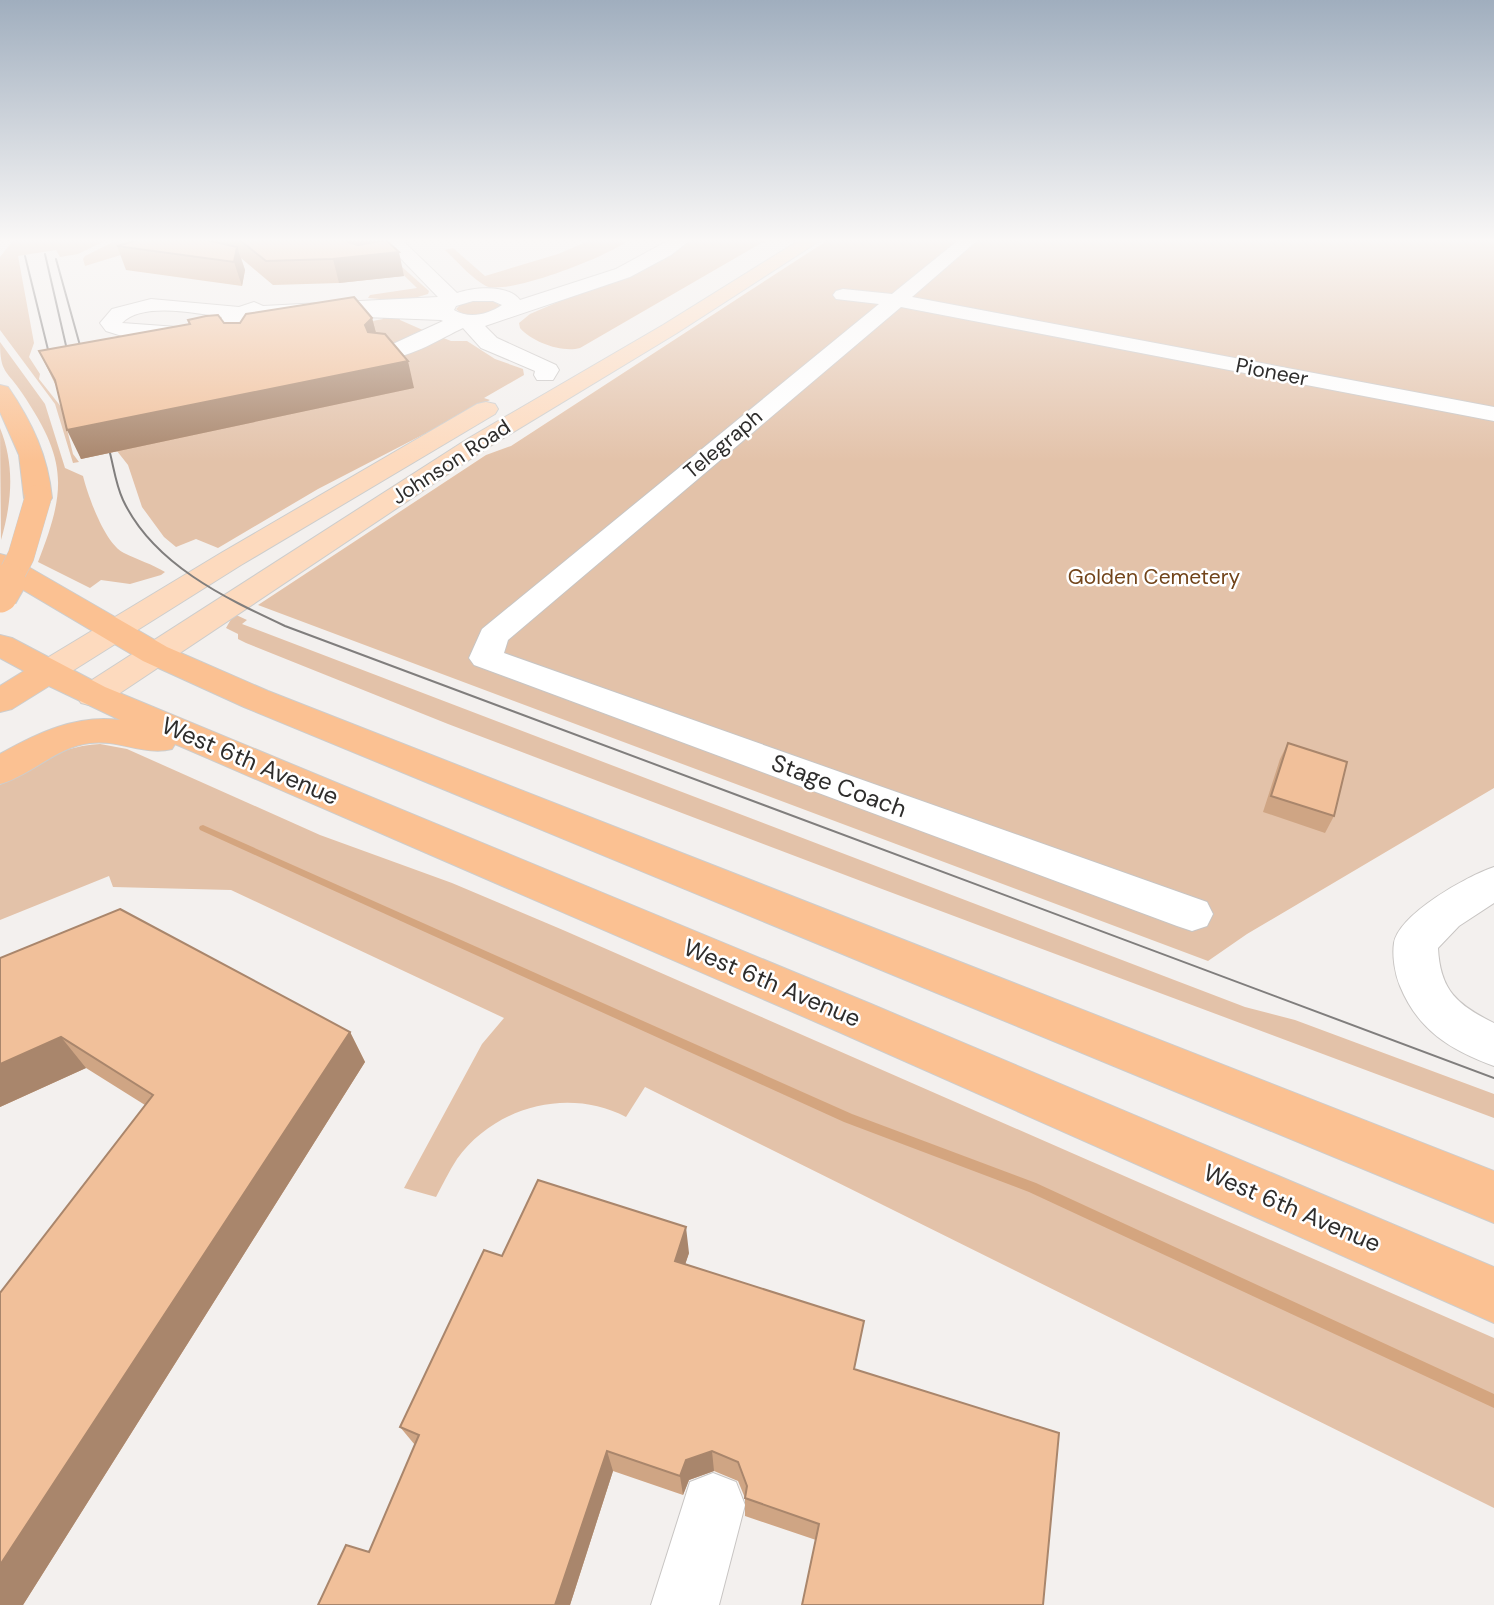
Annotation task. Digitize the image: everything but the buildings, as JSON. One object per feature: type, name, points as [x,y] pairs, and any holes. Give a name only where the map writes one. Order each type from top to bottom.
[{"type":"highway","points":[[0,392],[22,426],[32,451],[38,498],[21,556],[0,595]]},
{"type":"highway","points":[[0,563],[155,654],[256,699],[1494,1197]]},
{"type":"highway","name":"West 6th Avenue","points":[[0,645],[93,695],[830,1008],[1494,1295]]},
{"type":"highway","points":[[0,701],[49,671]]},
{"type":"highway","points":[[0,758],[93,695]]},
{"type":"highway","points":[[0,771],[55,740],[105,730],[233,754]]},
{"type":"main road","points":[[642,321],[656,313]]},
{"type":"main road","name":"Johnson Road","points":[[93,695],[478,443],[695,313]]},
{"type":"main road","points":[[478,443],[572,379],[569,361]]},
{"type":"main road","name":"Johnson Road","points":[[49,671],[569,361]]},
{"type":"street","points":[[123,313],[110,323],[113,327],[127,331],[192,335],[340,313]]},
{"type":"street","points":[[183,313],[239,328],[327,313]]},
{"type":"street","points":[[239,328],[254,313]]},
{"type":"street","points":[[424,313],[486,319],[491,313]]},
{"type":"street","points":[[434,313],[455,317]]},
{"type":"street","points":[[453,313],[489,344],[543,366],[548,370],[545,375]]},
{"type":"street","points":[[385,352],[402,348],[455,317],[468,313]]},
{"type":"street","points":[[501,313],[512,338],[569,361]]},
{"type":"street","name":"Telegraph","points":[[486,658],[493,636],[881,313]]},
{"type":"street","name":"Pioneer","points":[[964,313],[1494,414]]},
{"type":"street","name":"Stage Coach","points":[[486,658],[1192,914]]},
{"type":"street","points":[[1494,883],[1444,914],[1416,942],[1415,966],[1420,984],[1444,1020],[1494,1045]]},
{"type":"street","points":[[685,1605],[713,1505]]},
{"type":"green space","points":[[0,313],[28,313],[34,343],[29,357],[40,374],[39,379],[62,408],[73,454],[79,462],[73,463],[55,404],[0,330]]},
{"type":"green space","points":[[461,313],[486,313],[472,315]]},
{"type":"green space","points":[[641,313],[580,348],[573,349],[548,345],[525,333],[519,323],[530,314]]},
{"type":"green space","name":"Golden Cemetery","points":[[716,313],[1494,313],[1494,788],[1247,934],[1208,961],[258,605],[486,455],[511,446]]},
{"type":"green space","points":[[381,315],[399,315],[400,320],[425,331],[392,349],[362,323],[383,319]]},
{"type":"green space","points":[[441,337],[451,341],[467,341],[495,359],[523,369],[524,375],[484,398],[490,400],[318,489],[218,548],[196,539],[176,547],[164,537],[142,507],[128,465],[117,451],[413,388],[388,356]]},
{"type":"green space","points":[[0,342],[45,404],[65,468],[83,476],[93,507],[110,540],[124,553],[165,572],[161,575],[130,584],[101,580],[90,588],[38,562],[54,514],[58,475],[48,437],[37,416],[5,371]]},
{"type":"green space","points":[[0,428],[10,470],[8,512],[1,540]]},
{"type":"green space","points":[[234,614],[247,620],[242,624],[1245,1007],[1295,1020],[1494,1094],[1494,1118],[448,724],[238,639],[238,634],[226,628]]},
{"type":"green space","points":[[100,744],[127,749],[320,835],[452,883],[563,930],[1494,1338],[1494,1508],[645,1087],[626,1117],[581,1103],[534,1107],[512,1115],[491,1126],[473,1141],[457,1159],[436,1197],[404,1188],[482,1044],[504,1018],[231,890],[113,887],[109,876],[0,920],[0,785],[47,757],[73,748]]},
{"type":"waterway","points":[[203,828],[848,1118],[1032,1187],[1494,1401]]},
{"type":"tram line","points":[[39,313],[52,366]]},
{"type":"tram line","points":[[59,313],[70,363]]},
{"type":"tram line","points":[[71,313],[84,360]]},
{"type":"tram line","points":[[110,453],[123,500],[136,523],[153,543],[172,561],[215,591],[285,626],[1494,1078]]}]
